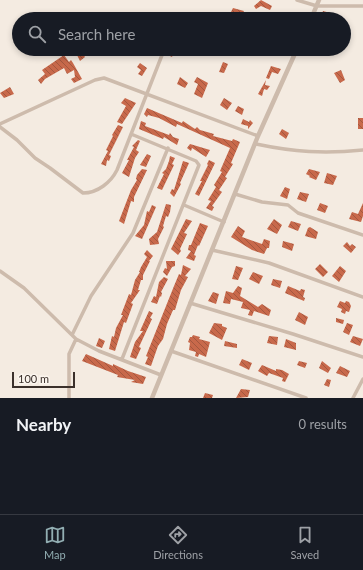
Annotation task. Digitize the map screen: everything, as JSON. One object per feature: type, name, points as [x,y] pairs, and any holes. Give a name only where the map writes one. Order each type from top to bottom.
[{"type":"street","points":[[297,0],[317,6],[363,6]]},
{"type":"street","points":[[314,12],[319,0]]},
{"type":"street","points":[[0,127],[17,140],[35,158],[83,193],[94,191],[113,178],[162,56]]},
{"type":"street","points":[[152,398],[258,136],[294,56]]},
{"type":"street","points":[[0,124],[95,80],[104,78],[258,136]]},
{"type":"street","points":[[122,359],[199,165],[196,161],[168,148],[131,134]]},
{"type":"street","points":[[256,144],[290,151],[333,153],[363,150]]},
{"type":"street","points":[[72,335],[91,296],[133,233],[168,148]]},
{"type":"street","points":[[235,194],[262,202],[288,205],[298,213],[363,235]]},
{"type":"street","points":[[184,205],[224,222]]},
{"type":"street","points":[[212,250],[269,264],[363,297]]},
{"type":"street","points":[[0,271],[24,288],[76,339],[99,351],[162,375]]},
{"type":"street","points":[[190,303],[363,357]]},
{"type":"street","points":[[69,398],[69,354],[76,339]]},
{"type":"street","points":[[171,351],[306,398]]},
{"type":"street","points":[[353,398],[363,379]]},
{"type":"building","points":[[261,0],[272,6],[270,10],[261,6],[256,9],[254,6]]},
{"type":"building","points":[[233,8],[244,11],[244,12],[231,12]]},
{"type":"building","points":[[65,56],[69,62],[71,60],[82,79],[74,83],[71,79],[75,77],[74,70],[67,74],[64,68],[45,79],[41,84],[38,80],[45,74],[42,70]]},
{"type":"building","points":[[78,56],[84,56],[85,57],[80,61]]},
{"type":"building","points":[[223,62],[228,64],[224,73],[219,72]]},
{"type":"building","points":[[140,63],[147,68],[142,76],[138,74],[141,70],[137,67]]},
{"type":"building","points":[[271,66],[281,69],[278,74],[272,72],[269,79],[266,78]]},
{"type":"building","points":[[341,70],[345,80],[340,83],[334,73]]},
{"type":"building","points":[[180,77],[188,83],[185,88],[177,84]]},
{"type":"building","points":[[197,77],[208,83],[202,98],[194,94],[198,84],[194,82]]},
{"type":"building","points":[[266,80],[265,85],[270,86],[267,90],[264,89],[262,96],[258,94]]},
{"type":"building","points":[[10,87],[14,94],[4,98],[0,93]]},
{"type":"building","points":[[125,98],[136,103],[122,124],[117,122],[126,106],[121,103]]},
{"type":"building","points":[[224,98],[232,103],[227,110],[220,105]]},
{"type":"building","points":[[238,106],[244,109],[242,115],[235,111]]},
{"type":"building","points":[[147,108],[182,123],[183,121],[195,129],[197,127],[200,130],[214,134],[213,136],[232,141],[233,139],[240,142],[231,163],[233,164],[225,177],[227,178],[219,190],[222,192],[212,206],[214,207],[212,211],[206,208],[211,201],[208,200],[216,187],[214,185],[222,172],[220,171],[230,148],[177,124],[176,127],[159,118],[148,115],[147,117],[144,114]]},
{"type":"building","points":[[358,118],[363,118],[363,129],[358,129]]},
{"type":"building","points":[[243,119],[249,122],[250,120],[253,123],[248,129],[248,126],[241,124]]},
{"type":"building","points":[[141,121],[146,123],[145,126],[169,135],[170,133],[173,137],[179,139],[177,145],[164,137],[163,139],[139,129]]},
{"type":"building","points":[[118,125],[123,127],[109,155],[111,156],[109,161],[107,160],[106,166],[101,164],[108,151],[106,150],[113,136],[112,135]]},
{"type":"building","points":[[282,129],[289,133],[286,139],[279,134]]},
{"type":"building","points":[[138,140],[140,141],[136,150],[139,152],[135,158],[129,177],[122,173],[134,147],[132,146]]},
{"type":"building","points":[[190,144],[210,150],[206,157],[192,148],[191,151],[187,148]]},
{"type":"building","points":[[147,154],[151,156],[146,167],[140,165]]},
{"type":"building","points":[[170,156],[175,158],[172,164],[174,165],[162,190],[157,188],[164,174],[162,173],[166,169]]},
{"type":"building","points":[[209,160],[215,163],[199,196],[195,194],[202,181],[200,181]]},
{"type":"building","points":[[183,161],[189,163],[174,197],[170,193],[172,189],[174,190]]},
{"type":"building","points":[[142,169],[147,170],[134,197],[134,202],[131,201],[124,224],[119,221],[131,190],[137,180],[137,175]]},
{"type":"building","points":[[309,169],[320,172],[316,180],[306,174]]},
{"type":"building","points":[[327,173],[337,176],[333,185],[324,183]]},
{"type":"building","points":[[285,187],[290,189],[287,199],[280,196]]},
{"type":"building","points":[[300,192],[309,194],[306,202],[297,199]]},
{"type":"building","points":[[320,203],[328,206],[325,213],[317,210]]},
{"type":"building","points":[[363,203],[363,216],[361,222],[349,219],[352,212],[358,214]]},
{"type":"building","points":[[166,204],[171,205],[170,212],[168,217],[166,216],[164,227],[158,239],[159,244],[150,245],[149,239],[157,232]]},
{"type":"building","points":[[152,205],[156,207],[142,239],[135,236],[144,225],[147,211],[149,212]]},
{"type":"building","points":[[186,219],[192,221],[184,233],[187,234],[178,255],[171,249]]},
{"type":"building","points":[[274,219],[282,225],[277,234],[267,229]]},
{"type":"building","points":[[291,221],[301,224],[298,231],[288,227]]},
{"type":"building","points":[[200,223],[208,226],[194,255],[196,256],[194,261],[186,258],[191,251],[188,250],[189,245],[191,245]]},
{"type":"building","points":[[238,226],[245,231],[242,237],[262,244],[264,239],[270,241],[269,248],[267,248],[264,254],[252,250],[231,237]]},
{"type":"building","points":[[310,227],[318,232],[316,239],[305,236],[308,228]]},
{"type":"building","points":[[283,241],[294,244],[292,251],[282,247]]},
{"type":"building","points":[[347,242],[350,246],[352,244],[356,247],[351,253],[343,246]]},
{"type":"building","points":[[147,250],[153,256],[149,261],[143,275],[143,280],[141,280],[138,290],[140,290],[131,303],[133,304],[126,323],[124,322],[115,351],[109,349],[112,336],[114,337],[116,328],[123,315],[121,315],[129,294],[131,295],[135,280],[147,257],[144,254]]},
{"type":"building","points":[[166,261],[175,261],[175,266],[172,267],[167,276],[163,272],[165,268],[167,269]]},
{"type":"building","points":[[320,264],[328,272],[323,277],[315,269]]},
{"type":"building","points":[[183,265],[191,269],[185,276],[188,277],[181,290],[175,310],[173,310],[167,324],[163,339],[158,346],[151,366],[145,364],[148,357],[146,356],[179,274],[181,275]]},
{"type":"building","points":[[236,266],[243,268],[238,280],[232,279]]},
{"type":"building","points":[[340,266],[346,271],[339,282],[332,276]]},
{"type":"building","points":[[253,272],[263,276],[259,284],[249,279]]},
{"type":"building","points":[[164,277],[168,279],[161,292],[161,297],[160,296],[157,304],[151,302],[154,296],[156,297],[159,282]]},
{"type":"building","points":[[273,279],[282,281],[280,288],[271,285]]},
{"type":"building","points":[[238,286],[242,288],[240,296],[258,307],[262,304],[271,310],[269,316],[254,311],[252,316],[248,315],[250,310],[241,308],[243,302],[231,299],[230,304],[223,303],[226,291],[233,293]]},
{"type":"building","points":[[288,286],[300,291],[301,289],[305,290],[303,297],[305,298],[304,301],[285,293]]},
{"type":"building","points":[[213,292],[219,294],[216,304],[208,301]]},
{"type":"building","points":[[340,301],[345,303],[346,301],[349,302],[351,306],[349,312],[346,311],[345,314],[341,312],[342,309],[337,307]]},
{"type":"building","points":[[149,311],[153,313],[150,318],[152,319],[139,347],[141,348],[136,359],[130,357],[135,342],[143,331],[140,331]]},
{"type":"building","points":[[299,312],[308,317],[305,325],[295,320]]},
{"type":"building","points":[[336,318],[344,320],[343,324],[336,322]]},
{"type":"building","points":[[214,323],[222,324],[222,326],[227,328],[222,340],[209,333]]},
{"type":"building","points":[[347,323],[353,325],[349,335],[343,332]]},
{"type":"building","points":[[193,335],[200,337],[199,339],[210,342],[206,357],[199,354],[198,357],[195,356],[196,352],[189,350],[190,343],[188,342],[190,337]]},
{"type":"building","points":[[269,336],[278,337],[277,345],[267,343]]},
{"type":"building","points":[[353,336],[363,339],[360,346],[350,342]]},
{"type":"building","points":[[99,338],[105,341],[102,348],[96,346]]},
{"type":"building","points":[[286,339],[296,343],[296,350],[284,347]]},
{"type":"building","points":[[225,341],[237,344],[237,348],[224,346]]},
{"type":"building","points":[[86,354],[113,366],[113,364],[146,377],[143,384],[131,382],[135,380],[117,377],[118,375],[82,361]]},
{"type":"building","points":[[242,359],[252,363],[249,370],[239,365]]},
{"type":"building","points":[[299,361],[307,363],[305,368],[297,365]]},
{"type":"building","points":[[322,361],[331,368],[328,373],[319,368]]},
{"type":"building","points":[[262,365],[276,371],[276,369],[282,370],[289,374],[285,382],[282,381],[283,378],[269,373],[267,376],[258,371]]},
{"type":"building","points":[[340,366],[350,371],[347,377],[336,373]]},
{"type":"building","points":[[327,379],[331,380],[329,387],[324,385]]},
{"type":"building","points":[[241,389],[250,390],[248,397],[236,398]]},
{"type":"building","points":[[205,393],[213,395],[212,398],[203,398]]}]
